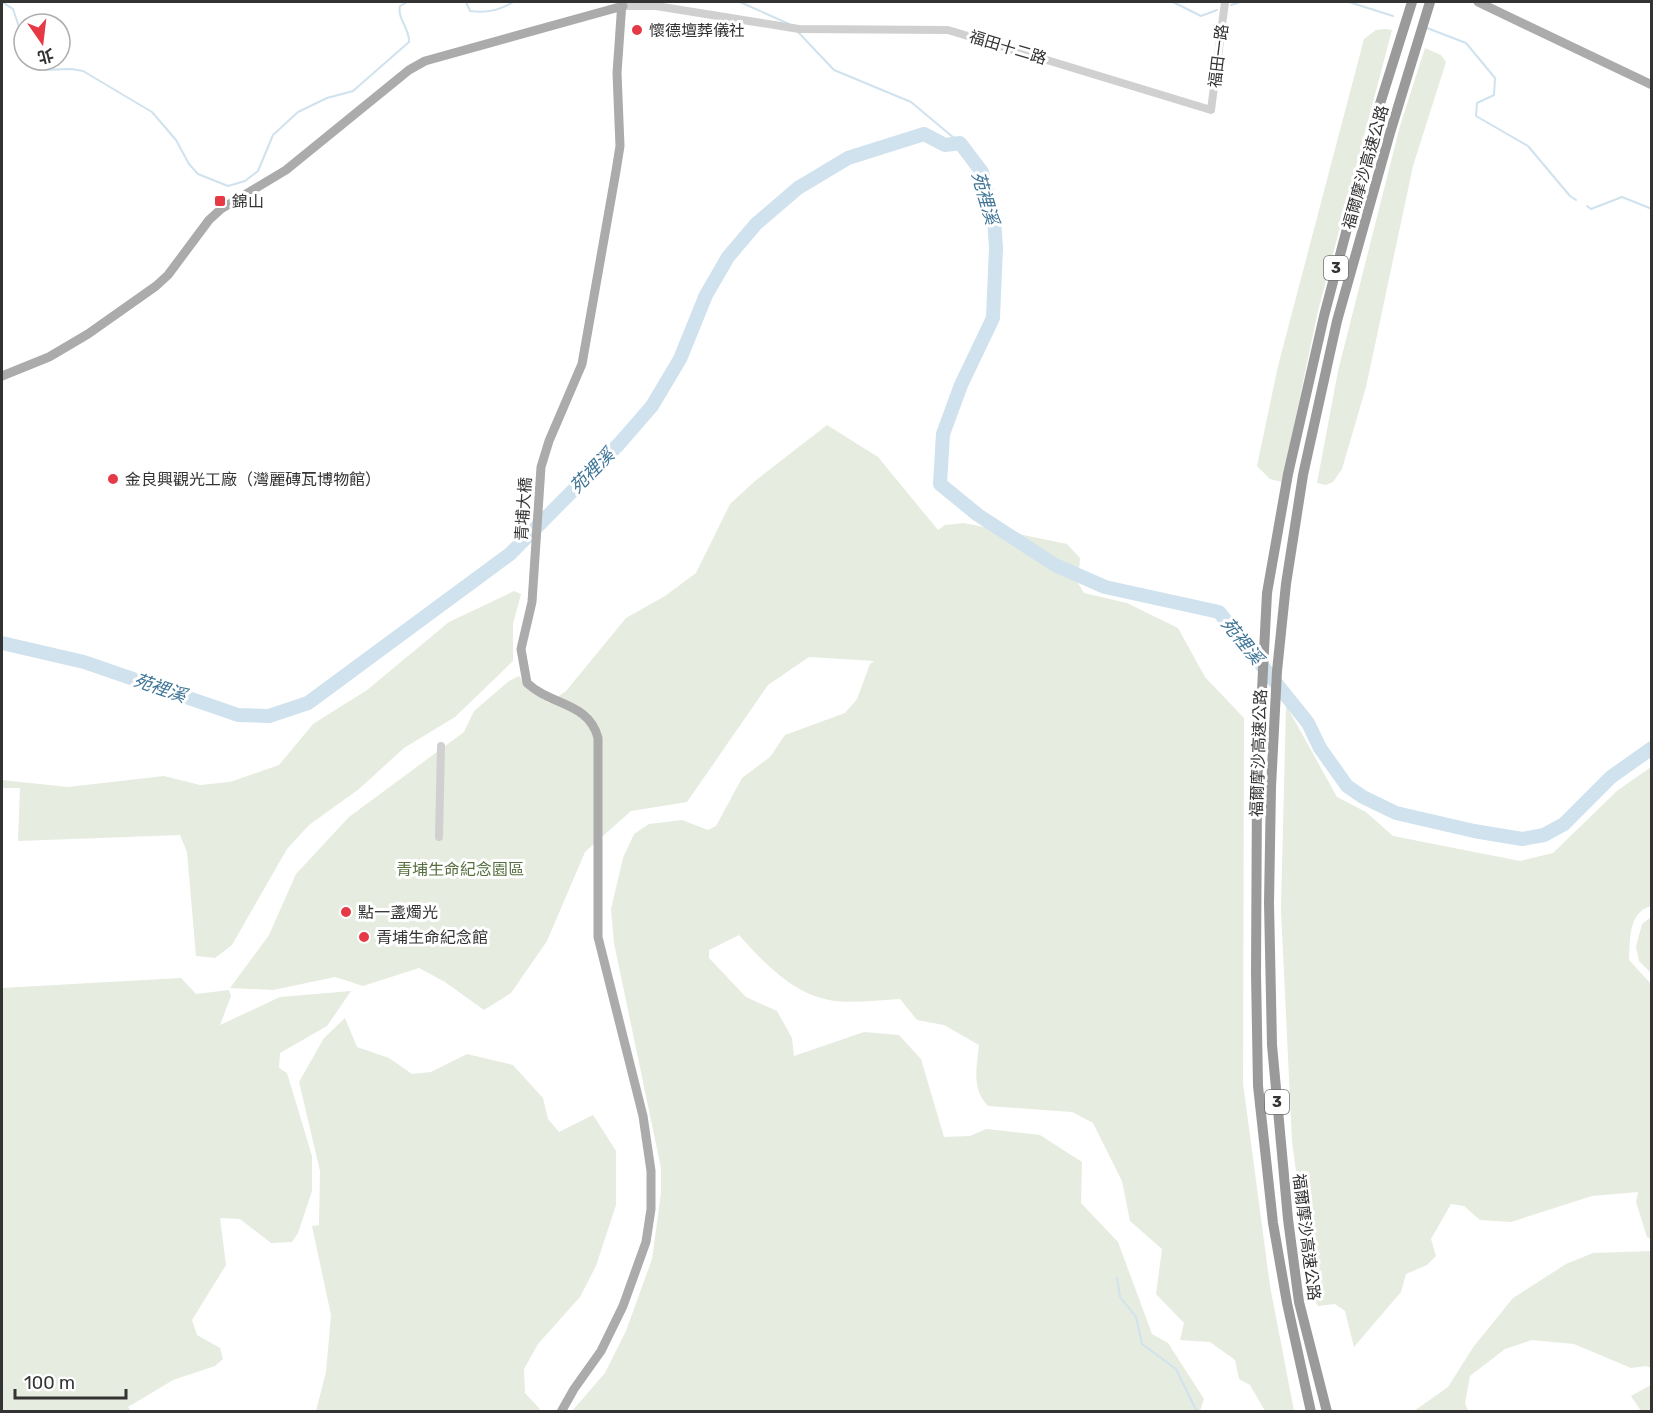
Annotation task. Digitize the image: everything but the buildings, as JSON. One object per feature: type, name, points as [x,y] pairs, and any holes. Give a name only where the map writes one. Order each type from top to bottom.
[{"type":"highway","name":"福爾摩沙高速公路","points":[[1311,1412],[1287,1303],[1273,1223],[1258,1086],[1257,787],[1267,593],[1288,474],[1324,316],[1379,107],[1412,2]]},
{"type":"highway","name":"福爾摩沙高速公路","points":[[1327,1412],[1299,1302],[1288,1219],[1272,1045],[1269,903],[1271,787],[1278,660],[1286,584],[1303,475],[1337,321],[1430,2]]},
{"type":"main road","points":[[1478,2],[1652,85]]},
{"type":"main road","points":[[2,376],[49,357],[88,334],[148,292],[168,274],[209,220],[221,209],[286,170],[409,70],[425,61],[622,4]]},
{"type":"main road","name":"青埔大橋","points":[[561,1412],[601,1351],[623,1306],[646,1242],[651,1209],[651,1171],[643,1116],[598,937],[598,738],[596,728],[592,721],[579,710],[543,695],[527,683],[521,649],[532,602],[541,467],[549,441],[582,364],[620,146],[617,73],[622,4]]},
{"type":"street","name":"福田一路","points":[[1211,110],[1225,2]]},
{"type":"street","name":"福田十二路","points":[[622,4],[645,8],[657,6],[798,29],[948,30],[1211,110]]},
{"type":"street","points":[[439,837],[441,746]]},
{"type":"green space","points":[[1376,30],[1392,30],[1318,311],[1282,482],[1270,479],[1257,466],[1278,366],[1364,39]]},
{"type":"green space","points":[[1425,48],[1441,55],[1446,62],[1413,166],[1366,387],[1342,469],[1333,482],[1326,485],[1317,483],[1338,371],[1400,126]]},
{"type":"green space","name":"青埔生命紀念園區","points":[[827,425],[878,457],[938,530],[945,525],[964,523],[1067,544],[1080,558],[1078,583],[1084,593],[1127,603],[1178,628],[1205,677],[1244,718],[1243,1083],[1270,1286],[1294,1411],[1265,1411],[1250,1385],[1239,1379],[1235,1360],[1210,1342],[1180,1340],[1184,1323],[1156,1294],[1162,1249],[1130,1221],[1122,1181],[1093,1123],[1072,1112],[988,1106],[977,1085],[979,1045],[944,1025],[917,1020],[900,999],[845,1002],[829,1000],[803,991],[768,966],[739,935],[709,950],[709,958],[746,997],[777,1011],[792,1038],[794,1056],[864,1032],[899,1035],[921,1059],[944,1137],[970,1136],[986,1129],[1040,1135],[1082,1162],[1081,1203],[1118,1242],[1152,1334],[1168,1343],[1204,1399],[1200,1411],[572,1411],[605,1373],[626,1331],[652,1259],[661,1193],[661,1168],[614,943],[611,909],[623,858],[634,834],[649,824],[682,820],[708,830],[716,826],[742,778],[770,757],[785,735],[845,713],[857,699],[870,664],[874,661],[809,657],[768,685],[687,802],[631,811],[585,852],[547,941],[511,993],[484,1010],[445,982],[419,968],[363,986],[335,977],[273,990],[230,988],[269,935],[296,874],[349,817],[464,732],[474,711],[509,681],[519,676],[529,691],[549,703],[566,691],[626,618],[665,596],[696,573],[730,504],[755,481]]},
{"type":"green space","points":[[514,591],[521,594],[513,624],[513,661],[455,717],[404,748],[359,789],[309,825],[287,849],[232,945],[215,958],[196,956],[187,852],[180,835],[18,841],[20,788],[2,788],[2,780],[68,787],[164,776],[200,785],[230,782],[279,765],[313,724],[367,690],[449,622]]},
{"type":"green space","points":[[1286,705],[1337,797],[1366,812],[1393,836],[1520,861],[1553,853],[1618,790],[1651,767],[1651,906],[1643,909],[1634,921],[1630,936],[1629,960],[1651,984],[1651,1239],[1647,1237],[1636,1202],[1638,1192],[1592,1196],[1511,1222],[1480,1220],[1464,1206],[1451,1204],[1431,1239],[1436,1256],[1427,1265],[1406,1274],[1401,1292],[1354,1347],[1345,1311],[1335,1304],[1318,1306],[1313,1298],[1292,1141],[1281,910]]},
{"type":"green space","points":[[1651,917],[1651,973],[1639,961],[1636,947],[1642,924]]},
{"type":"green space","points":[[181,978],[196,994],[229,990],[231,996],[220,1025],[280,997],[351,991],[327,1026],[280,1053],[279,1068],[287,1073],[312,1156],[312,1191],[298,1233],[292,1242],[271,1243],[240,1219],[220,1218],[226,1265],[192,1320],[197,1335],[220,1348],[223,1359],[215,1366],[173,1380],[128,1407],[131,1411],[2,1411],[2,988]]},
{"type":"green space","points":[[345,1018],[357,1047],[389,1058],[412,1074],[431,1072],[467,1054],[513,1065],[543,1098],[548,1119],[559,1132],[593,1115],[616,1151],[616,1205],[596,1266],[580,1297],[538,1344],[524,1369],[525,1393],[540,1411],[316,1411],[326,1372],[331,1315],[312,1226],[319,1225],[320,1171],[299,1082],[324,1038]]},
{"type":"green space","points":[[1651,1251],[1651,1368],[1646,1366],[1631,1368],[1574,1344],[1532,1340],[1505,1349],[1470,1376],[1465,1403],[1468,1411],[1414,1411],[1448,1387],[1474,1346],[1513,1298],[1566,1264],[1593,1253]]},
{"type":"green space","points":[[1651,1385],[1651,1411],[1641,1411],[1631,1396]]},
{"type":"waterway","points":[[2,2],[14,12]]},
{"type":"waterway","points":[[72,69],[83,71],[152,112],[176,140],[189,164],[198,174],[228,186],[245,181],[258,171],[273,135],[298,112],[327,98],[353,91],[409,42],[400,11],[400,6],[407,2]]},
{"type":"waterway","points":[[466,2],[470,11],[481,12],[498,9],[513,2]]},
{"type":"waterway","points":[[740,2],[789,24]]},
{"type":"waterway","points":[[1173,2],[1201,16],[1217,10]]},
{"type":"waterway","points":[[1231,5],[1240,2]]},
{"type":"waterway","points":[[1349,2],[1393,16]]},
{"type":"waterway","points":[[1427,28],[1466,43],[1495,78],[1494,95],[1477,103],[1476,116],[1528,146],[1570,196],[1576,200]]},
{"type":"waterway","points":[[798,32],[834,70],[911,102],[960,143]]},
{"type":"waterway","name":"苑裡溪","points":[[2,643],[84,662],[238,715],[269,716],[308,703],[510,554],[619,444],[652,406],[680,359],[706,295],[728,257],[756,224],[798,188],[848,158],[924,134],[945,145],[960,143],[982,172],[994,219],[996,248],[993,318],[961,385],[943,434],[940,484],[978,515],[1055,565],[1105,587],[1219,612],[1308,723],[1320,748],[1347,786],[1363,797],[1396,813],[1474,831],[1522,839],[1544,835],[1564,824],[1611,777],[1652,748]]},
{"type":"waterway","points":[[1587,206],[1591,209],[1622,197],[1652,209]]},
{"type":"waterway","points":[[1117,1278],[1120,1297],[1136,1317],[1142,1344],[1176,1369],[1197,1412]]},
{"type":"place","name":"懷德壇葬儀社","points":[[637,30]]},
{"type":"place","name":"錦山","points":[[220,201]]},
{"type":"place","name":"金良興觀光工廠（灣麗磚瓦博物館）","points":[[113,479]]},
{"type":"place","name":"點一盞燭光","points":[[346,912]]},
{"type":"place","name":"青埔生命紀念館","points":[[364,937]]}]
